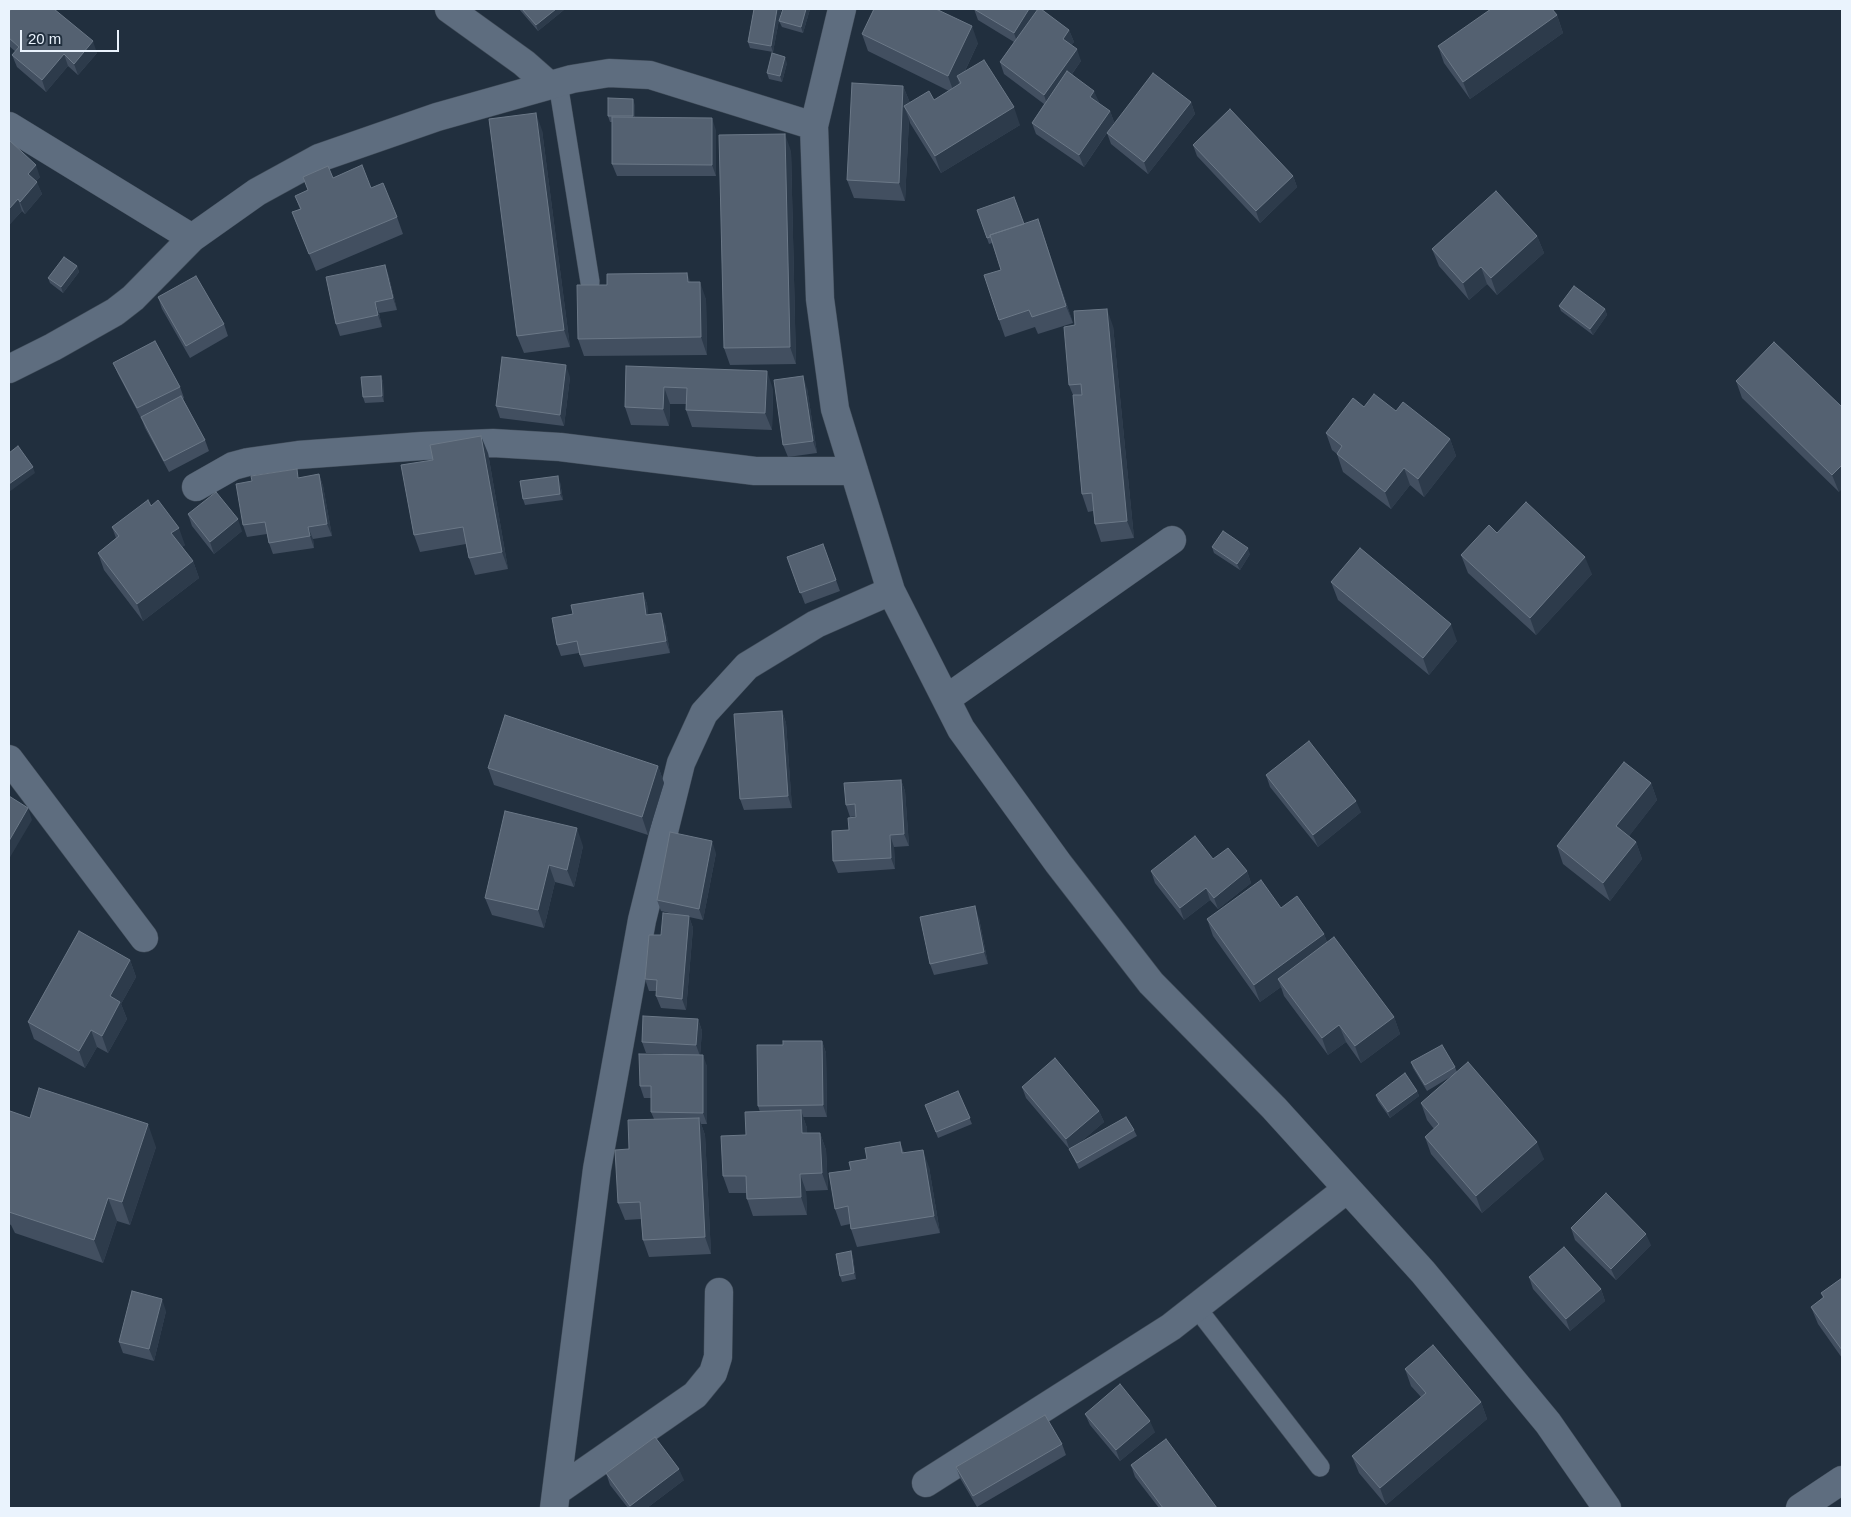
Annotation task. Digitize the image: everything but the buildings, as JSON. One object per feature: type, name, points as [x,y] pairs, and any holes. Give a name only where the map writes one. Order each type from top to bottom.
[{"type":"street","points":[[449,9],[554,84]]},
{"type":"street","points":[[842,9],[814,126],[820,299],[835,409],[891,592],[961,729],[1058,863],[1151,983],[1274,1108],[1424,1272],[1548,1423],[1607,1508]]},
{"type":"street","points":[[9,369],[115,312],[133,298],[192,238],[257,192],[320,158],[437,117],[554,84],[609,73],[650,75],[814,126]]},
{"type":"street","points":[[9,126],[192,238]]},
{"type":"street","points":[[196,487],[233,466],[248,462],[298,455],[493,443],[560,447],[755,471],[854,471]]},
{"type":"street","points":[[946,699],[1172,540]]},
{"type":"street","points":[[556,1499],[597,1169],[642,920],[681,764],[704,712],[747,666],[816,624],[891,592]]},
{"type":"street","points":[[9,759],[144,938]]},
{"type":"street","points":[[926,1483],[1171,1327],[1347,1189]]},
{"type":"street","points":[[556,1499],[696,1395],[713,1373],[718,1356],[719,1292]]},
{"type":"street","points":[[1800,1508],[1842,1480]]},
{"type":"lane","points":[[554,84],[590,282]]},
{"type":"lane","points":[[1196,1307],[1320,1467]]}]
